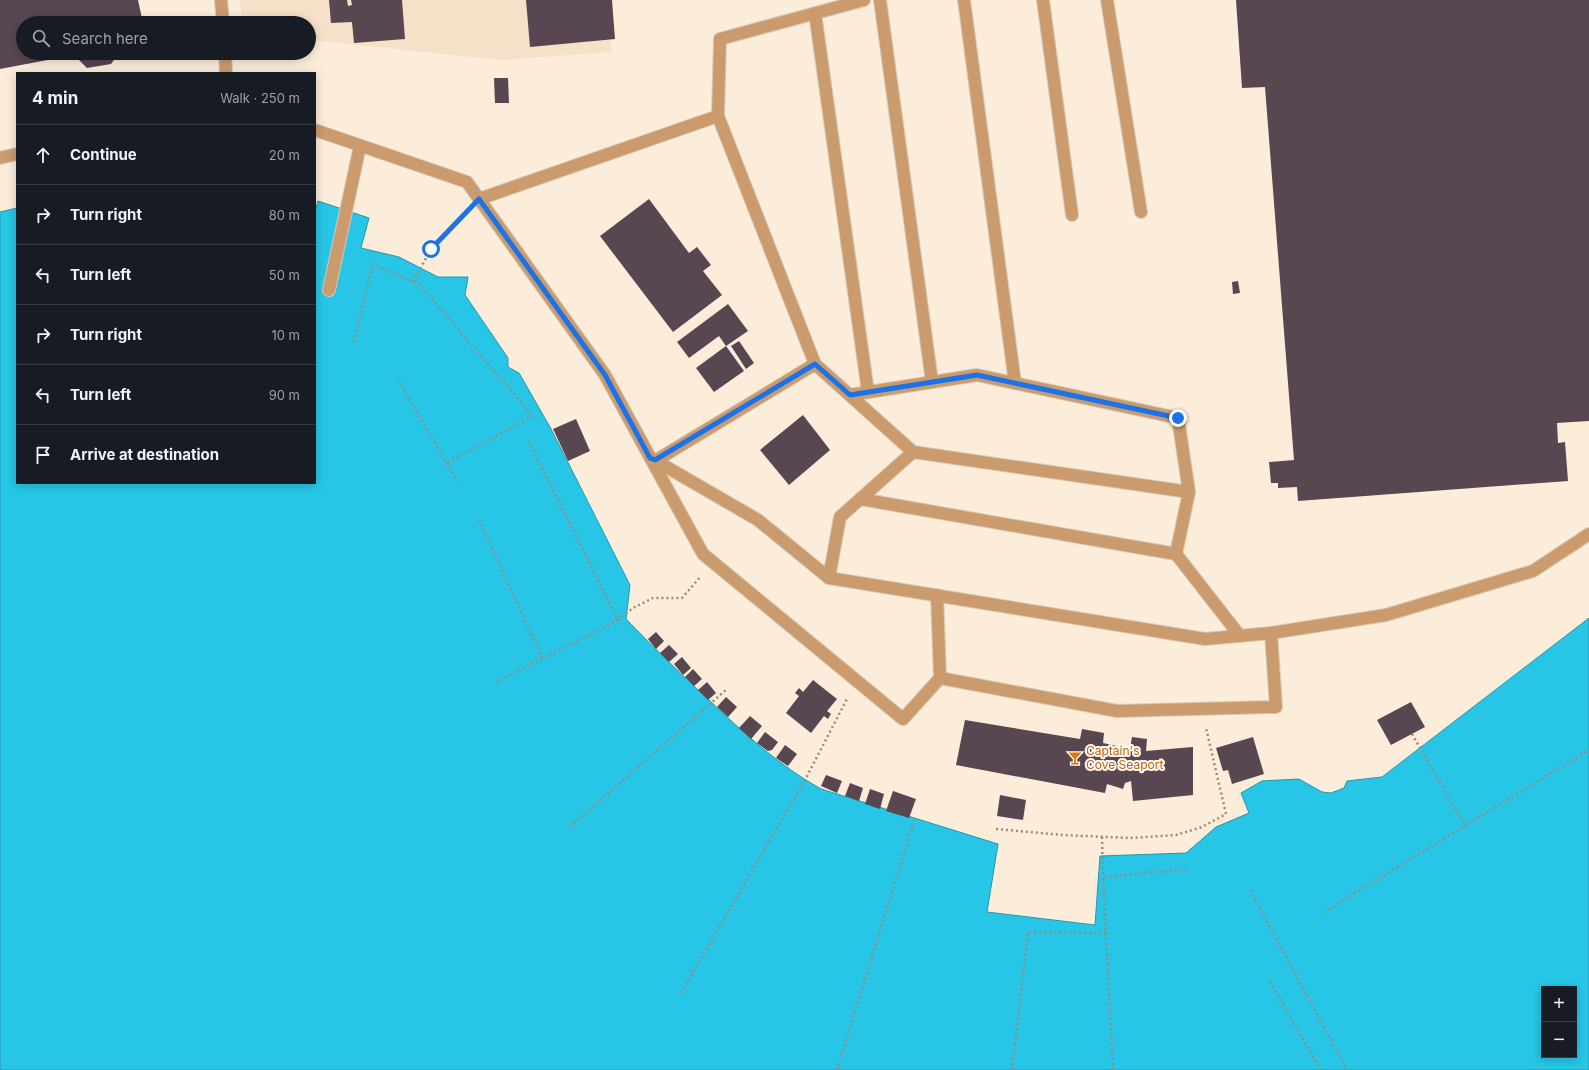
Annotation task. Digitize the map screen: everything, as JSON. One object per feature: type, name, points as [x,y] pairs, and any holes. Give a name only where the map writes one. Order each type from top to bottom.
[{"type":"street","points":[[221,0],[222,16]]},
{"type":"street","points":[[864,0],[720,39],[718,116],[815,364],[913,452],[1189,492]]},
{"type":"street","points":[[880,0],[932,382]]},
{"type":"street","points":[[964,0],[1015,383]]},
{"type":"street","points":[[1043,0],[1072,214]]},
{"type":"street","points":[[1107,0],[1141,212]]},
{"type":"street","points":[[815,13],[868,392]]},
{"type":"street","points":[[225,60],[226,72]]},
{"type":"street","points":[[479,199],[718,116]]},
{"type":"street","points":[[316,130],[467,182],[605,375],[653,459],[703,554],[903,719],[940,678],[937,595]]},
{"type":"street","points":[[329,290],[360,146]]},
{"type":"street","points":[[0,158],[16,154]]},
{"type":"street","points":[[653,459],[815,364]]},
{"type":"street","points":[[850,395],[977,375],[1178,418],[1189,492],[1176,554]]},
{"type":"street","points":[[829,578],[840,517],[913,452]]},
{"type":"street","points":[[653,459],[758,520],[829,578],[1205,639],[1271,633],[1386,615],[1532,571],[1589,534]]},
{"type":"street","points":[[860,499],[1176,554],[1240,636]]},
{"type":"street","points":[[940,678],[1117,710],[1276,707],[1271,633]]},
{"type":"path","points":[[413,282],[431,249],[479,199]]},
{"type":"path","points":[[354,342],[373,264],[419,284],[533,416],[447,463]]},
{"type":"path","points":[[399,381],[457,481]]},
{"type":"path","points":[[529,442],[618,620]]},
{"type":"path","points":[[479,520],[543,659]]},
{"type":"path","points":[[496,682],[618,620],[633,608],[653,598],[682,598],[714,563]]},
{"type":"path","points":[[681,993],[805,780],[857,681]]},
{"type":"path","points":[[570,826],[727,690]]},
{"type":"path","points":[[996,829],[1130,838],[1176,835],[1202,827],[1226,814],[1201,709]]},
{"type":"path","points":[[1412,734],[1465,826]]},
{"type":"path","points":[[1324,912],[1589,750]]},
{"type":"path","points":[[837,1070],[915,818]]},
{"type":"path","points":[[1102,837],[1113,1070]]},
{"type":"path","points":[[1103,878],[1187,869]]},
{"type":"path","points":[[1250,890],[1347,1070]]},
{"type":"path","points":[[1012,1070],[1028,932],[1106,933]]},
{"type":"path","points":[[1270,982],[1321,1070]]},
{"type":"shaded area","points":[[240,0],[608,0],[612,52],[500,60],[316,41],[316,16],[241,16]]},
{"type":"water","points":[[318,201],[369,218],[361,248],[399,257],[438,277],[468,277],[465,295],[508,358],[508,367],[519,373],[550,427],[630,585],[626,619],[679,672],[737,726],[777,760],[806,780],[821,789],[998,844],[987,912],[1095,925],[1100,856],[1186,853],[1216,827],[1249,813],[1241,793],[1262,781],[1299,779],[1322,792],[1331,793],[1344,788],[1347,781],[1382,777],[1589,618],[1589,1070],[0,1070],[0,212],[16,208],[16,484],[316,484],[316,208]]},
{"type":"building","points":[[0,0],[138,0],[141,16],[16,16],[16,60],[48,60],[0,69]]},
{"type":"building","points":[[329,0],[347,0],[348,6],[352,5],[351,0],[402,0],[405,39],[354,43],[352,22],[331,23]]},
{"type":"building","points":[[526,0],[612,0],[615,39],[530,47]]},
{"type":"building","points":[[1236,0],[1589,0],[1589,421],[1557,423],[1558,443],[1565,442],[1568,481],[1298,501],[1297,487],[1278,488],[1278,483],[1271,483],[1269,462],[1294,460],[1265,87],[1242,88]]},
{"type":"building","points":[[79,60],[114,60],[111,64],[87,68]]},
{"type":"building","points":[[494,78],[508,78],[509,103],[495,103]]},
{"type":"building","points":[[649,199],[689,253],[697,247],[711,265],[703,271],[722,295],[673,332],[600,236]]},
{"type":"building","points":[[1238,281],[1240,293],[1233,294],[1232,282]]},
{"type":"building","points":[[728,304],[748,331],[726,346],[719,336],[689,358],[677,342]]},
{"type":"building","points":[[739,341],[754,363],[746,369],[731,346]]},
{"type":"building","points":[[726,346],[744,371],[714,392],[696,368]]},
{"type":"building","points":[[803,415],[830,450],[789,485],[760,450]]},
{"type":"building","points":[[576,419],[590,451],[568,461],[553,429]]},
{"type":"building","points":[[656,632],[664,641],[656,649],[648,639]]},
{"type":"building","points":[[669,645],[678,654],[669,662],[660,653]]},
{"type":"building","points":[[682,657],[691,668],[683,675],[674,664]]},
{"type":"building","points":[[693,669],[702,679],[694,686],[685,677]]},
{"type":"building","points":[[813,680],[837,699],[827,711],[831,714],[828,719],[824,716],[811,733],[786,713],[799,696],[795,693],[799,688],[803,692]]},
{"type":"building","points":[[707,682],[716,693],[708,700],[698,690]]},
{"type":"building","points":[[726,697],[737,707],[728,717],[717,707]]},
{"type":"building","points":[[1411,702],[1425,727],[1391,745],[1377,720]]},
{"type":"building","points":[[750,716],[762,726],[751,739],[739,728]]},
{"type":"building","name":"Captain's Cove Seaport","points":[[965,720],[1080,739],[1082,729],[1104,733],[1103,743],[1130,749],[1132,737],[1147,739],[1146,751],[1193,747],[1193,795],[1133,801],[1131,781],[1125,783],[1123,789],[1107,784],[1105,793],[956,765]]},
{"type":"building","points":[[765,732],[778,742],[772,750],[768,751],[757,743]]},
{"type":"building","points":[[1253,737],[1264,774],[1232,784],[1228,770],[1223,771],[1216,748]]},
{"type":"building","points":[[785,745],[797,754],[788,766],[776,758]]},
{"type":"building","points":[[826,775],[842,781],[837,793],[821,786]]},
{"type":"building","points":[[850,783],[863,788],[859,801],[845,796]]},
{"type":"building","points":[[870,789],[884,794],[880,809],[865,804]]},
{"type":"building","points":[[893,791],[916,799],[909,818],[886,811]]},
{"type":"building","points":[[1000,795],[1026,800],[1023,820],[997,816]]},
{"type":"place","name":"Captain's Cove Seaport","points":[[1075,758]]},
{"type":"route","points":[[431,249],[479,199],[605,375],[650,458],[655,460],[815,364],[850,395],[977,375],[1178,418]]}]
